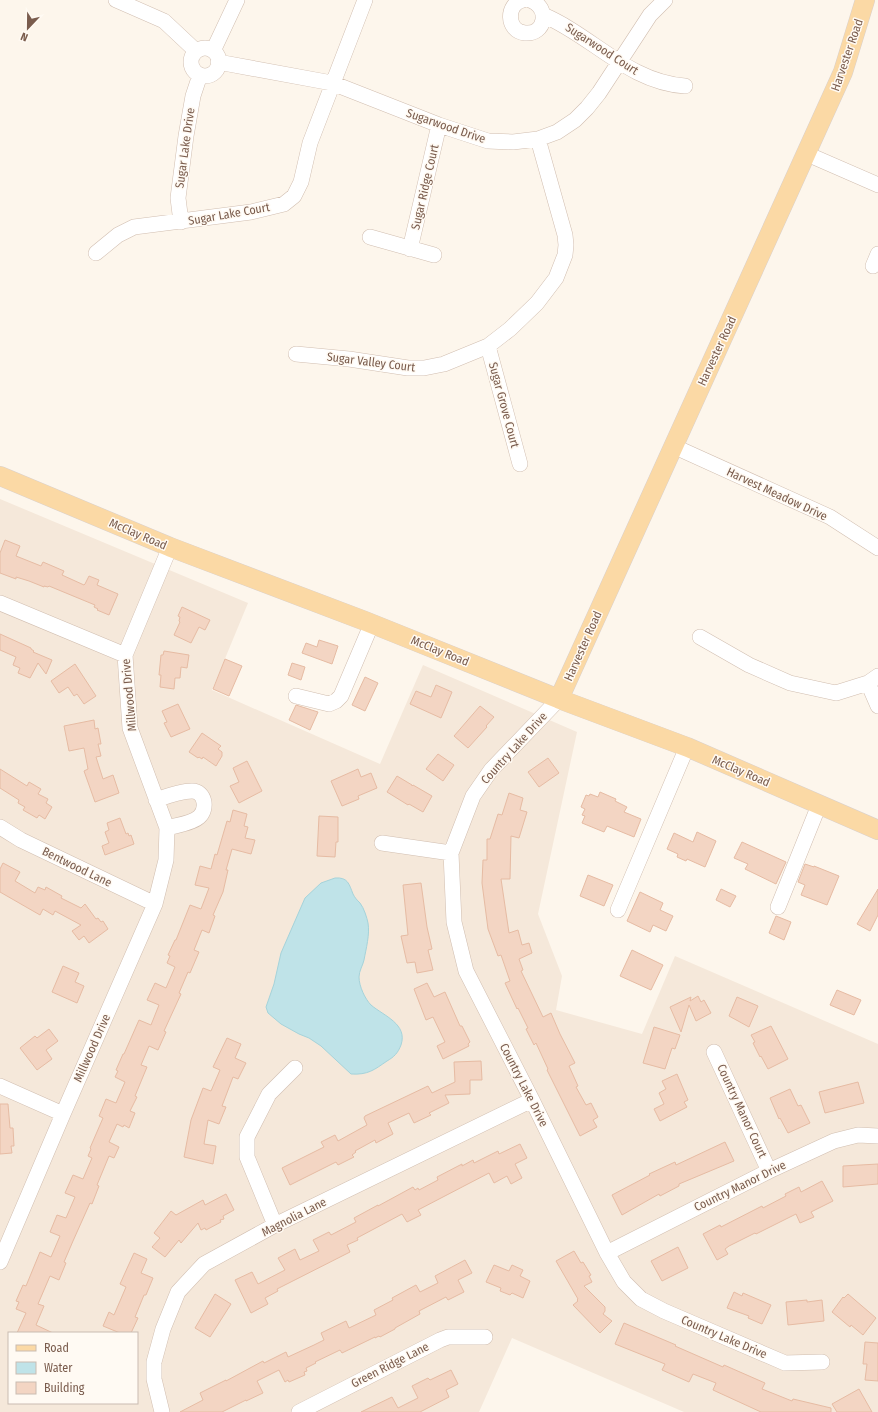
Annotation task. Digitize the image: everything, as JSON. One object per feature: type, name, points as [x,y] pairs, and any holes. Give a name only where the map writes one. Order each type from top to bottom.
[{"type":"main road","name":"Harvester Road","points":[[560,699],[843,72],[864,0]]},
{"type":"main road","name":"McClay Road","points":[[0,476],[170,547],[372,623],[560,699],[687,747],[878,830]]},
{"type":"street","points":[[116,0],[164,21],[196,51]]},
{"type":"street","points":[[237,0],[216,56],[217,68],[211,74],[206,76],[194,71],[190,62],[191,58],[196,51],[204,47],[216,56],[332,83]]},
{"type":"street","name":"Sugar Lake Court","points":[[96,253],[118,235],[134,228],[250,212],[284,204],[294,196],[301,182],[310,143],[365,0]]},
{"type":"street","points":[[523,0],[515,4],[510,14],[510,19],[516,29],[526,33],[536,30],[540,26],[543,15]]},
{"type":"street","name":"Sugarwood Court","points":[[530,0],[539,5],[543,15],[559,22],[619,63],[644,76],[671,85],[685,86]]},
{"type":"street","name":"Sugarwood Drive","points":[[650,15],[652,0]]},
{"type":"street","name":"Sugarwood Drive","points":[[332,83],[440,125],[488,141],[513,142],[538,139],[557,132],[575,120],[588,108],[650,15],[665,0]]},
{"type":"street","name":"Sugar Lake Drive","points":[[181,222],[178,198],[193,96],[200,74]]},
{"type":"street","name":"Sugar Ridge Court","points":[[410,249],[440,125]]},
{"type":"street","name":"Sugar Valley Court","points":[[296,354],[349,358],[408,368],[424,368],[444,364],[488,346],[510,329],[537,303],[556,278],[565,255],[565,235],[538,139]]},
{"type":"street","points":[[807,154],[878,185]]},
{"type":"street","points":[[370,237],[410,249],[434,254]]},
{"type":"street","name":"Sugar Grove Court","points":[[488,346],[520,464]]},
{"type":"street","name":"Harvest Meadow Drive","points":[[673,446],[830,517],[878,548]]},
{"type":"street","name":"Millwood Drive","points":[[0,1262],[155,904],[166,860],[167,828],[130,728],[125,655],[170,547]]},
{"type":"street","points":[[0,603],[125,655]]},
{"type":"street","points":[[296,696],[329,704],[336,701],[341,696],[372,623]]},
{"type":"street","points":[[700,637],[749,665],[790,682],[836,693],[873,679],[878,706]]},
{"type":"street","name":"Country Lake Drive","points":[[560,699],[491,770],[473,796],[451,853],[454,922],[466,971],[532,1100],[607,1253],[624,1282],[641,1299],[664,1311],[784,1363],[822,1362]]},
{"type":"street","points":[[618,910],[687,747]]},
{"type":"street","points":[[156,800],[183,792],[194,791],[203,797],[205,804],[199,817],[189,822],[167,828]]},
{"type":"street","points":[[778,907],[819,804]]},
{"type":"street","name":"Bentwood Lane","points":[[0,827],[28,843],[155,904]]},
{"type":"street","points":[[382,843],[451,853]]},
{"type":"street","name":"Country Manor Court","points":[[714,1052],[769,1171]]},
{"type":"street","points":[[276,1225],[246,1157],[247,1136],[269,1094],[295,1068]]},
{"type":"street","points":[[0,1086],[63,1114]]},
{"type":"street","name":"Magnolia Lane","points":[[162,1412],[154,1379],[154,1362],[163,1329],[178,1292],[204,1264],[276,1225],[532,1100]]},
{"type":"street","name":"Country Manor Drive","points":[[607,1253],[769,1171],[834,1141],[858,1135],[878,1136]]},
{"type":"street","name":"Green Ridge Lane","points":[[300,1412],[440,1340],[448,1337],[485,1337]]},
{"type":"shaded area","points":[[0,499],[248,603],[212,690],[380,764],[423,665],[577,732],[538,914],[562,976],[556,1010],[642,1034],[675,956],[878,1044],[878,1412],[684,1412],[512,1338],[479,1412],[0,1412]]},
{"type":"water","points":[[335,878],[343,879],[347,882],[356,899],[363,908],[368,921],[368,942],[359,977],[363,992],[371,1005],[394,1021],[401,1031],[402,1038],[400,1048],[394,1056],[374,1069],[362,1074],[351,1074],[321,1046],[309,1038],[281,1024],[268,1013],[266,1007],[274,984],[281,953],[305,898],[321,883]]},
{"type":"building","points":[[5,540],[20,546],[16,556],[41,566],[43,562],[64,571],[62,575],[84,585],[89,576],[99,580],[97,585],[118,594],[109,615],[97,610],[98,609],[94,607],[95,605],[49,586],[44,587],[0,573],[0,553]]},
{"type":"building","points":[[182,607],[210,620],[205,630],[199,627],[191,643],[174,635],[180,622],[180,617],[178,616]]},
{"type":"building","points":[[0,634],[31,648],[34,651],[33,652],[52,660],[46,674],[38,663],[30,678],[18,673],[20,668],[13,665],[16,657],[0,650]]},
{"type":"building","points":[[319,640],[338,646],[332,664],[302,653],[306,643],[317,647]]},
{"type":"building","points":[[164,651],[189,655],[187,668],[181,667],[180,678],[175,678],[174,689],[160,687],[161,675],[159,675],[161,655],[163,655]]},
{"type":"building","points":[[225,659],[242,666],[229,696],[213,689]]},
{"type":"building","points":[[292,663],[305,667],[301,680],[288,675]]},
{"type":"building","points":[[75,664],[96,696],[84,704],[77,694],[74,696],[68,687],[59,693],[51,681]]},
{"type":"building","points":[[365,677],[378,683],[365,711],[352,705]]},
{"type":"building","points":[[436,685],[452,692],[441,718],[410,704],[416,691],[431,697]]},
{"type":"building","points":[[178,704],[190,729],[171,737],[164,723],[167,722],[162,711]]},
{"type":"building","points":[[296,705],[318,712],[310,730],[289,720]]},
{"type":"building","points":[[480,706],[494,717],[468,748],[454,736]]},
{"type":"building","points":[[94,720],[95,729],[98,728],[101,744],[98,744],[101,756],[96,757],[103,779],[113,775],[119,793],[95,802],[84,771],[88,769],[84,748],[69,751],[64,726]]},
{"type":"building","points":[[202,733],[221,746],[218,749],[222,752],[222,756],[216,766],[203,757],[202,759],[199,757],[198,758],[189,752]]},
{"type":"building","points":[[438,754],[454,765],[443,781],[426,769]]},
{"type":"building","points":[[548,758],[559,773],[539,787],[528,772]]},
{"type":"building","points":[[247,761],[262,791],[239,803],[230,786],[239,782],[233,768]]},
{"type":"building","points":[[0,769],[27,786],[29,782],[41,789],[38,794],[48,799],[46,803],[52,807],[45,819],[39,815],[37,818],[23,810],[25,807],[18,803],[19,800],[0,788]]},
{"type":"building","points":[[358,769],[361,777],[371,773],[377,788],[358,796],[359,799],[342,806],[331,781]]},
{"type":"building","points":[[397,776],[412,786],[413,785],[432,796],[423,812],[387,792]]},
{"type":"building","points":[[600,792],[616,799],[615,801],[627,807],[624,812],[641,819],[634,837],[607,826],[604,832],[582,823],[585,816],[582,815],[585,809],[581,807],[586,795],[589,796],[590,794],[598,797]]},
{"type":"building","points":[[509,793],[523,798],[520,810],[527,812],[519,838],[511,836],[510,879],[501,879],[509,933],[518,930],[522,945],[529,943],[532,953],[519,959],[523,970],[521,971],[543,1017],[551,1013],[575,1063],[569,1066],[578,1086],[576,1087],[586,1105],[591,1103],[598,1117],[593,1120],[597,1127],[580,1136],[547,1070],[548,1069],[536,1043],[534,1045],[526,1029],[528,1028],[505,983],[510,981],[501,955],[498,956],[488,929],[482,883],[483,860],[487,860],[487,839],[490,839],[498,814],[502,815]]},
{"type":"building","points":[[233,810],[247,814],[244,826],[248,827],[245,838],[255,840],[251,854],[232,849],[226,870],[228,870],[223,892],[213,915],[215,916],[209,933],[202,930],[194,950],[199,952],[179,993],[181,994],[164,1031],[166,1032],[158,1050],[149,1046],[141,1065],[147,1067],[135,1096],[137,1097],[130,1111],[135,1113],[129,1128],[124,1125],[123,1127],[117,1124],[109,1142],[119,1147],[114,1158],[109,1156],[97,1185],[99,1186],[92,1204],[90,1203],[73,1241],[64,1262],[66,1263],[59,1280],[50,1276],[38,1304],[44,1306],[36,1325],[51,1332],[17,1332],[26,1313],[16,1309],[19,1302],[16,1301],[23,1285],[26,1286],[40,1252],[51,1257],[60,1236],[50,1232],[57,1215],[66,1218],[75,1197],[65,1193],[73,1175],[83,1179],[92,1158],[88,1156],[103,1118],[99,1116],[106,1099],[116,1103],[125,1082],[115,1077],[118,1071],[116,1070],[139,1020],[151,1025],[159,1005],[147,1000],[155,983],[166,988],[175,967],[167,963],[170,956],[168,955],[176,940],[190,905],[201,909],[209,888],[195,885],[200,866],[211,869],[215,854],[217,855],[227,821],[230,822]]},
{"type":"building","points":[[319,816],[338,817],[338,842],[336,842],[335,857],[317,856]]},
{"type":"building","points":[[120,818],[126,834],[128,833],[129,836],[131,835],[134,844],[105,855],[102,846],[109,843],[105,832],[109,830],[107,823]]},
{"type":"building","points":[[697,832],[716,841],[705,867],[687,859],[686,861],[677,857],[678,854],[667,849],[674,833],[693,842]]},
{"type":"building","points":[[742,842],[786,862],[776,884],[745,869],[748,864],[734,858]]},
{"type":"building","points":[[3,863],[20,872],[15,881],[35,893],[38,887],[45,890],[46,887],[62,896],[61,898],[81,908],[85,904],[96,919],[98,918],[101,922],[103,921],[108,929],[89,943],[84,936],[79,940],[72,931],[81,925],[55,911],[53,915],[43,909],[40,915],[0,892],[0,869]]},
{"type":"building","points":[[805,864],[839,876],[827,905],[801,895],[805,885],[798,882]]},
{"type":"building","points":[[588,875],[613,885],[604,906],[580,896]]},
{"type":"building","points":[[421,883],[427,927],[432,949],[428,950],[433,970],[417,973],[415,962],[407,963],[401,936],[408,935],[403,885]]},
{"type":"building","points":[[721,889],[736,896],[730,907],[716,900]]},
{"type":"building","points":[[878,889],[878,915],[870,931],[857,924]]},
{"type":"building","points":[[640,892],[663,903],[660,910],[673,916],[666,931],[653,925],[650,932],[627,921]]},
{"type":"building","points":[[776,916],[791,922],[784,940],[769,933]]},
{"type":"building","points":[[632,950],[663,965],[651,990],[620,976]]},
{"type":"building","points":[[63,966],[79,973],[75,982],[84,986],[77,1003],[52,992]]},
{"type":"building","points":[[427,983],[434,997],[445,992],[460,1026],[462,1026],[470,1042],[468,1044],[469,1046],[443,1059],[437,1046],[445,1042],[433,1017],[426,1020],[414,989]]},
{"type":"building","points":[[837,990],[861,1000],[854,1015],[830,1005]]},
{"type":"building","points":[[698,996],[701,1002],[704,1000],[711,1013],[696,1021],[689,1005],[681,1032],[670,1007],[691,997],[690,1001]]},
{"type":"building","points":[[737,997],[758,1006],[749,1027],[729,1016]]},
{"type":"building","points":[[771,1026],[788,1059],[768,1069],[753,1043],[755,1042],[751,1035]]},
{"type":"building","points":[[654,1027],[680,1035],[675,1049],[672,1048],[665,1069],[643,1063]]},
{"type":"building","points":[[49,1029],[58,1041],[46,1050],[52,1059],[37,1070],[20,1048],[35,1036],[37,1038]]},
{"type":"building","points":[[227,1038],[241,1044],[235,1058],[246,1063],[238,1079],[233,1077],[222,1106],[226,1107],[219,1124],[208,1120],[204,1144],[216,1146],[213,1164],[184,1157],[191,1120],[203,1088],[211,1091],[220,1070],[213,1067]]},
{"type":"building","points":[[481,1061],[482,1080],[470,1080],[470,1094],[445,1095],[449,1103],[429,1113],[431,1115],[414,1123],[409,1113],[388,1123],[393,1134],[376,1143],[375,1140],[355,1151],[356,1152],[352,1155],[354,1157],[338,1165],[336,1162],[290,1185],[282,1168],[324,1147],[321,1142],[335,1135],[338,1141],[367,1125],[364,1118],[365,1116],[428,1086],[432,1093],[455,1082],[454,1062]]},
{"type":"building","points":[[677,1074],[688,1100],[684,1102],[687,1107],[660,1121],[654,1109],[664,1104],[659,1093],[666,1089],[662,1081]]},
{"type":"building","points":[[858,1082],[864,1103],[825,1113],[819,1092]]},
{"type":"building","points":[[790,1089],[798,1106],[801,1105],[810,1123],[788,1133],[780,1118],[779,1119],[770,1098]]},
{"type":"building","points":[[0,1104],[8,1104],[10,1128],[13,1128],[14,1146],[11,1146],[12,1153],[0,1154]]},
{"type":"building","points":[[725,1142],[734,1161],[679,1184],[679,1186],[660,1196],[659,1194],[622,1215],[612,1195],[650,1175],[649,1174],[675,1162],[676,1165]]},
{"type":"building","points":[[520,1144],[527,1158],[515,1164],[522,1178],[511,1184],[507,1176],[494,1183],[489,1173],[418,1210],[421,1215],[407,1222],[402,1214],[347,1245],[350,1252],[277,1289],[278,1291],[265,1298],[268,1304],[251,1313],[235,1280],[252,1272],[258,1284],[285,1270],[278,1258],[295,1249],[300,1260],[319,1251],[313,1240],[329,1232],[331,1235],[356,1222],[354,1218],[378,1205],[413,1187],[415,1190],[418,1188],[419,1190],[438,1180],[437,1177],[462,1164],[462,1166],[473,1160],[474,1163],[498,1151],[499,1154]]},
{"type":"building","points":[[878,1164],[878,1184],[843,1187],[843,1166]]},
{"type":"building","points":[[822,1181],[833,1201],[811,1212],[814,1217],[800,1223],[796,1214],[729,1246],[725,1249],[728,1254],[717,1260],[703,1234],[720,1225],[721,1227],[762,1206],[763,1208],[786,1196],[785,1194],[799,1187],[801,1192]]},
{"type":"building","points":[[226,1194],[234,1210],[223,1216],[224,1219],[220,1220],[221,1222],[206,1230],[205,1228],[201,1230],[198,1223],[181,1243],[179,1240],[165,1257],[152,1247],[160,1238],[154,1233],[171,1211],[176,1215],[203,1200],[205,1205]]},
{"type":"building","points":[[678,1247],[688,1268],[662,1281],[651,1261]]},
{"type":"building","points":[[574,1251],[581,1263],[583,1262],[591,1275],[589,1276],[592,1282],[584,1286],[605,1307],[603,1314],[612,1321],[600,1333],[573,1305],[578,1301],[578,1299],[556,1261]]},
{"type":"building","points":[[134,1253],[147,1259],[141,1273],[153,1278],[135,1317],[138,1318],[131,1332],[118,1332],[103,1326],[109,1312],[114,1315],[126,1287],[120,1284]]},
{"type":"building","points":[[465,1260],[472,1273],[458,1280],[464,1292],[448,1300],[446,1297],[419,1311],[420,1314],[380,1337],[375,1337],[342,1353],[340,1350],[315,1362],[316,1363],[306,1368],[307,1371],[304,1372],[305,1375],[289,1382],[288,1380],[285,1382],[279,1370],[257,1381],[263,1393],[222,1412],[180,1412],[203,1400],[200,1393],[263,1361],[264,1363],[286,1352],[288,1357],[314,1345],[324,1340],[321,1333],[346,1321],[349,1328],[376,1315],[374,1310],[416,1285],[420,1292],[438,1283],[435,1276]]},
{"type":"building","points":[[494,1265],[509,1271],[512,1265],[523,1270],[520,1276],[530,1281],[523,1298],[512,1293],[510,1295],[500,1291],[501,1288],[486,1282]]},
{"type":"building","points":[[734,1292],[742,1296],[743,1293],[771,1305],[762,1324],[748,1318],[749,1316],[727,1308]]},
{"type":"building","points":[[215,1294],[231,1304],[210,1337],[195,1328]]},
{"type":"building","points":[[848,1294],[876,1318],[863,1335],[851,1325],[850,1327],[832,1312],[843,1297],[844,1298]]},
{"type":"building","points":[[807,1300],[807,1302],[822,1300],[824,1321],[788,1325],[786,1302]]},
{"type":"building","points":[[624,1323],[723,1367],[724,1365],[765,1383],[762,1389],[792,1401],[793,1399],[831,1408],[831,1412],[761,1412],[713,1390],[716,1383],[693,1374],[689,1382],[662,1370],[665,1364],[615,1344]]},
{"type":"building","points":[[865,1342],[878,1343],[878,1381],[865,1380],[867,1364],[863,1364]]},
{"type":"building","points":[[451,1370],[458,1384],[446,1390],[449,1397],[420,1412],[361,1412],[392,1397],[398,1408],[418,1398],[412,1386],[428,1378],[430,1380]]},
{"type":"building","points":[[859,1389],[872,1412],[837,1412],[832,1404]]}]
